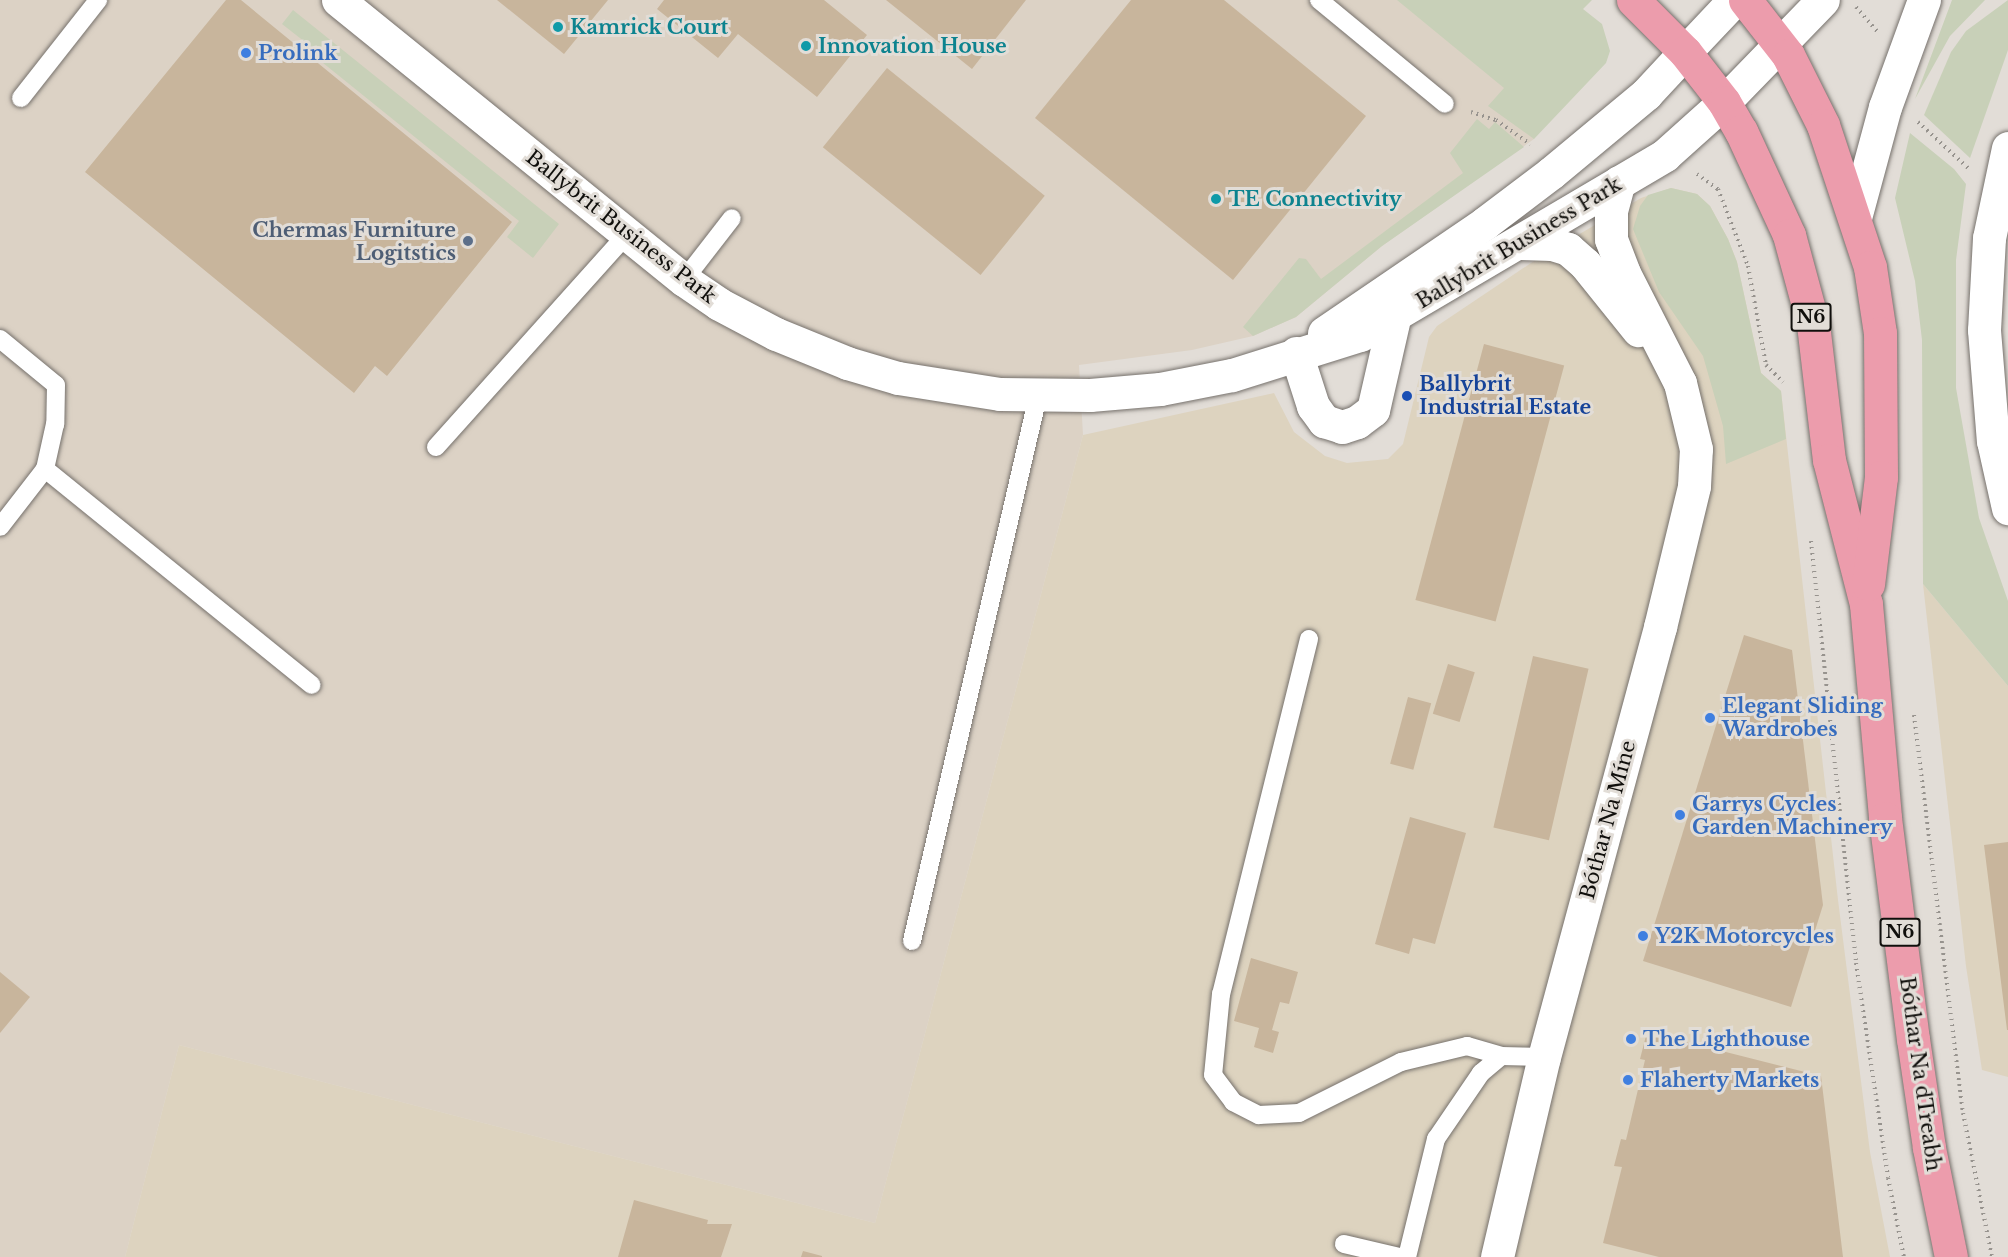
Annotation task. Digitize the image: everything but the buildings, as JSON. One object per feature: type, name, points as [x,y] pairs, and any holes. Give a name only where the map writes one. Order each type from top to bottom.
[{"type":"highway","name":"Bóthar Na dTreabh","points":[[1634,0],[1685,52],[1724,102],[1789,235],[1813,324],[1828,460],[1866,604],[1886,818],[1913,1039],[1929,1148],[1951,1257]]},
{"type":"highway","name":"Bóthar Na dTreabh","points":[[1745,0],[1781,44],[1823,125],[1870,267],[1880,333],[1881,477],[1866,604]]},
{"type":"street","name":"Ballybrit Business Park","points":[[338,0],[684,280],[776,334],[847,363],[947,387],[1038,396],[1160,389],[1233,375],[1296,353],[1339,342],[1394,318],[1665,155],[1724,102],[1823,0]]},
{"type":"street","name":"Ballybrit Business Park","points":[[1296,353],[1485,223],[1646,94],[1734,0]]},
{"type":"street","points":[[1855,218],[1885,107],[1924,0]]},
{"type":"street","points":[[2008,148],[1989,238],[1984,330],[1993,441],[2008,508]]},
{"type":"street","name":"Bóthar Na Míne","points":[[1497,1257],[1544,1057],[1694,486],[1696,449],[1680,383],[1616,255],[1610,224],[1619,183]]},
{"type":"street","name":"Bóthar Na Míne","points":[[1520,243],[1552,244],[1568,249],[1585,264],[1680,383]]},
{"type":"street","points":[[1296,353],[1313,406],[1324,421],[1342,427],[1357,422],[1373,410],[1394,318]]},
{"type":"lane","points":[[21,98],[98,0]]},
{"type":"lane","points":[[1319,0],[1445,104]]},
{"type":"lane","points":[[684,280],[732,218]]},
{"type":"lane","points":[[436,447],[627,234]]},
{"type":"lane","points":[[0,339],[56,385],[55,424],[45,469],[0,527]]},
{"type":"lane","points":[[912,941],[1038,396]]},
{"type":"lane","points":[[45,469],[312,685]]},
{"type":"lane","points":[[1309,639],[1221,994],[1213,1075],[1233,1102],[1259,1115],[1299,1113],[1401,1062],[1467,1046],[1501,1056],[1544,1057]]},
{"type":"lane","points":[[1407,1257],[1436,1139],[1481,1073],[1501,1056]]},
{"type":"lane","points":[[1344,1244],[1399,1257]]},
{"type":"path","points":[[1445,104],[1496,120],[1532,147]]},
{"type":"path","points":[[1913,117],[1975,176]]},
{"type":"path","points":[[1688,168],[1718,189],[1748,266],[1766,365],[1790,388]]},
{"type":"path","points":[[1810,534],[1856,963],[1888,1178],[1904,1257]]},
{"type":"path","points":[[1914,710],[1963,1113],[1992,1257]]},
{"type":"shaded area","points":[[0,0],[1466,0],[1552,101],[1534,139],[1382,246],[1296,317],[1253,336],[1192,350],[1079,365],[1083,435],[875,1223],[179,1045],[125,1257],[0,1257]]},
{"type":"shaded area","points":[[1671,188],[1697,194],[1710,206],[1728,239],[1737,262],[1761,373],[1781,391],[1838,900],[1870,1152],[1890,1257],[125,1257],[179,1045],[875,1223],[1083,435],[1274,393],[1294,432],[1325,456],[1347,463],[1388,459],[1403,444],[1429,337],[1437,326],[1537,259],[1641,198]]},
{"type":"shaded area","points":[[1923,584],[2008,686],[2008,1077],[1982,1070],[1966,966]]},
{"type":"green space","points":[[1397,0],[1592,0],[1583,9],[1602,24],[1610,51],[1606,63],[1534,139],[1488,106],[1504,88]]},
{"type":"green space","points":[[1952,0],[1985,0],[1950,36],[1915,99]]},
{"type":"green space","points":[[2008,0],[2008,50],[1970,158],[1924,115],[1951,52],[1966,31]]},
{"type":"green space","points":[[293,10],[559,224],[533,258],[507,237],[519,221],[302,46],[305,42],[282,24]]},
{"type":"green space","points":[[1477,119],[1489,129],[1495,122],[1524,147],[1382,246],[1296,317],[1253,336],[1243,327],[1299,258],[1306,259],[1321,279],[1463,173],[1450,153]]},
{"type":"green space","points":[[1910,133],[1954,169],[1966,184],[1956,260],[1956,388],[1979,518],[2008,601],[2008,686],[1923,584],[1922,340],[1915,281],[1895,198]]},
{"type":"green space","points":[[1671,188],[1697,194],[1710,206],[1728,239],[1737,262],[1761,373],[1781,391],[1786,439],[1726,464],[1723,426],[1703,356],[1659,292],[1633,229],[1640,206],[1648,195]]},
{"type":"place","name":"Kamrick Court","points":[[558,27]]},
{"type":"place","name":"Innovation House","points":[[806,46]]},
{"type":"place","name":"Prolink","points":[[246,53]]},
{"type":"place","name":"TE Connectivity","points":[[1216,199]]},
{"type":"place","name":"Chermas Furniture Logitstics","points":[[468,241]]},
{"type":"place","name":"Ballybrit Industrial Estate","points":[[1407,396]]},
{"type":"place","name":"Elegant Sliding Wardrobes","points":[[1710,718]]},
{"type":"place","name":"Garrys Cycles Garden Machinery","points":[[1680,815]]},
{"type":"place","name":"Y2K Motorcycles","points":[[1643,936]]},
{"type":"place","name":"The Lighthouse","points":[[1631,1039]]},
{"type":"place","name":"Flaherty Markets","points":[[1628,1080]]}]
